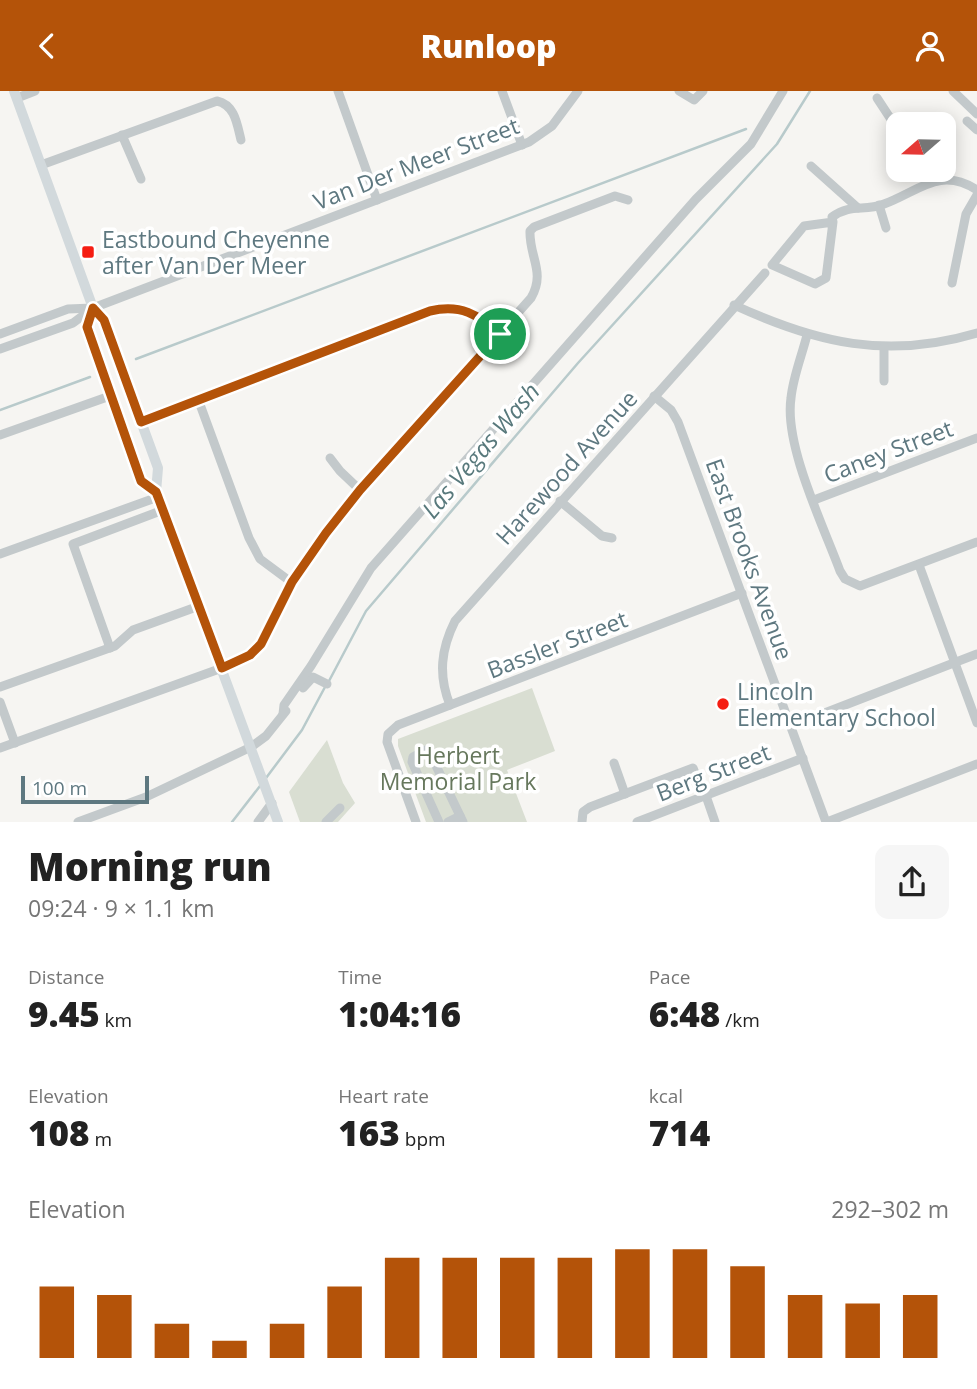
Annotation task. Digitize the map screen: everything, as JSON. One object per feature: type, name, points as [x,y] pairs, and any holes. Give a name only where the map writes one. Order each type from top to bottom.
[{"type":"main road","points":[[15,94],[93,308],[104,320],[158,468],[157,494],[278,822]]},
{"type":"main road","points":[[93,308],[87,327],[110,395],[141,481],[157,494]]},
{"type":"street","points":[[15,94],[35,91]]},
{"type":"street","points":[[338,91],[377,199]]},
{"type":"street","points":[[502,91],[522,145]]},
{"type":"street","name":"Van Der Meer Street","points":[[93,308],[522,145],[552,126],[578,91]]},
{"type":"street","points":[[679,91],[694,100],[703,91]]},
{"type":"street","points":[[283,714],[284,705],[318,656],[371,568],[696,199],[751,144],[783,91]]},
{"type":"street","points":[[953,91],[977,114]]},
{"type":"street","points":[[877,98],[886,112]]},
{"type":"street","points":[[41,165],[217,101],[225,103],[234,113],[241,140]]},
{"type":"street","points":[[967,121],[977,130]]},
{"type":"street","points":[[122,135],[141,179]]},
{"type":"street","points":[[811,166],[858,208]]},
{"type":"street","points":[[952,283],[966,214],[977,193],[956,181]]},
{"type":"street","points":[[832,219],[827,278],[815,284],[772,265],[804,226],[832,219],[844,208],[879,205],[931,182]]},
{"type":"street","points":[[0,748],[222,668],[250,655],[261,644],[292,582],[326,533],[360,490],[531,298],[536,288],[538,271],[529,244],[530,231],[534,227],[615,197],[628,200]]},
{"type":"street","points":[[879,205],[886,228]]},
{"type":"street","name":"Harewood Avenue","points":[[450,705],[443,688],[441,662],[447,637],[455,621],[765,273]]},
{"type":"street","points":[[734,305],[779,326],[844,343],[884,347],[924,345],[977,333]]},
{"type":"street","points":[[0,334],[68,309],[93,308]]},
{"type":"street","points":[[0,349],[73,323],[93,308]]},
{"type":"street","points":[[141,422],[430,311],[458,309],[481,317],[500,334]]},
{"type":"street","points":[[807,335],[790,399],[791,431],[840,571],[852,584],[860,586],[977,542]]},
{"type":"street","points":[[884,347],[884,381]]},
{"type":"street","points":[[0,435],[110,395]]},
{"type":"street","name":"East Brooks Avenue","points":[[654,396],[671,410],[678,422],[826,822]]},
{"type":"street","points":[[198,399],[249,538],[260,559],[292,582]]},
{"type":"street","name":"Caney Street","points":[[814,500],[977,437]]},
{"type":"street","points":[[330,457],[360,490]]},
{"type":"street","points":[[0,554],[157,494]]},
{"type":"street","points":[[561,501],[602,536],[612,538]]},
{"type":"street","points":[[110,648],[73,544],[163,510]]},
{"type":"street","points":[[919,565],[977,723]]},
{"type":"street","name":"Bassler Street","points":[[416,822],[387,742],[388,734],[398,725],[742,593]]},
{"type":"street","points":[[0,687],[115,646],[132,630],[199,606]]},
{"type":"street","name":"Berg Street","points":[[791,726],[977,654]]},
{"type":"street","points":[[78,822],[146,797],[251,747],[266,736],[313,677],[327,684]]},
{"type":"street","points":[[0,702],[15,743]]},
{"type":"street","points":[[439,822],[412,762],[413,757],[428,749],[462,819],[448,822]]},
{"type":"street","name":"Berg Street","points":[[637,822],[803,758]]},
{"type":"street","points":[[614,763],[625,794]]},
{"type":"street","points":[[826,822],[977,764]]},
{"type":"street","points":[[582,822],[586,809],[692,768],[715,822]]},
{"type":"street","points":[[258,822],[271,801]]},
{"type":"street","points":[[326,822],[340,808]]},
{"type":"green space","name":"Herbert Memorial Park","points":[[532,688],[555,751],[507,770],[527,822],[426,822],[398,746],[398,739]]},
{"type":"green space","points":[[327,740],[343,783],[355,803],[338,822],[300,822],[289,792]]},
{"type":"waterway","name":"Las Vegas Wash","points":[[329,681],[366,611],[578,363],[777,144],[810,91]]},
{"type":"waterway","name":"Las Vegas Wash","points":[[136,359],[746,129]]},
{"type":"waterway","name":"Las Vegas Wash","points":[[0,410],[90,377]]},
{"type":"waterway","name":"Las Vegas Wash","points":[[266,778],[302,730],[325,687]]},
{"type":"waterway","name":"Las Vegas Wash","points":[[232,822],[260,786]]},
{"type":"place","name":"Eastbound Cheyenne after Van Der Meer","points":[[88,252]]},
{"type":"place","name":"Lincoln Elementary School","points":[[723,704]]},
{"type":"route","points":[[93,308],[104,320],[141,422],[430,311],[458,309],[481,317],[500,334],[360,490],[326,533],[292,582],[261,644],[250,655],[222,668],[156,492],[141,481],[110,395],[87,327],[93,308]]}]
